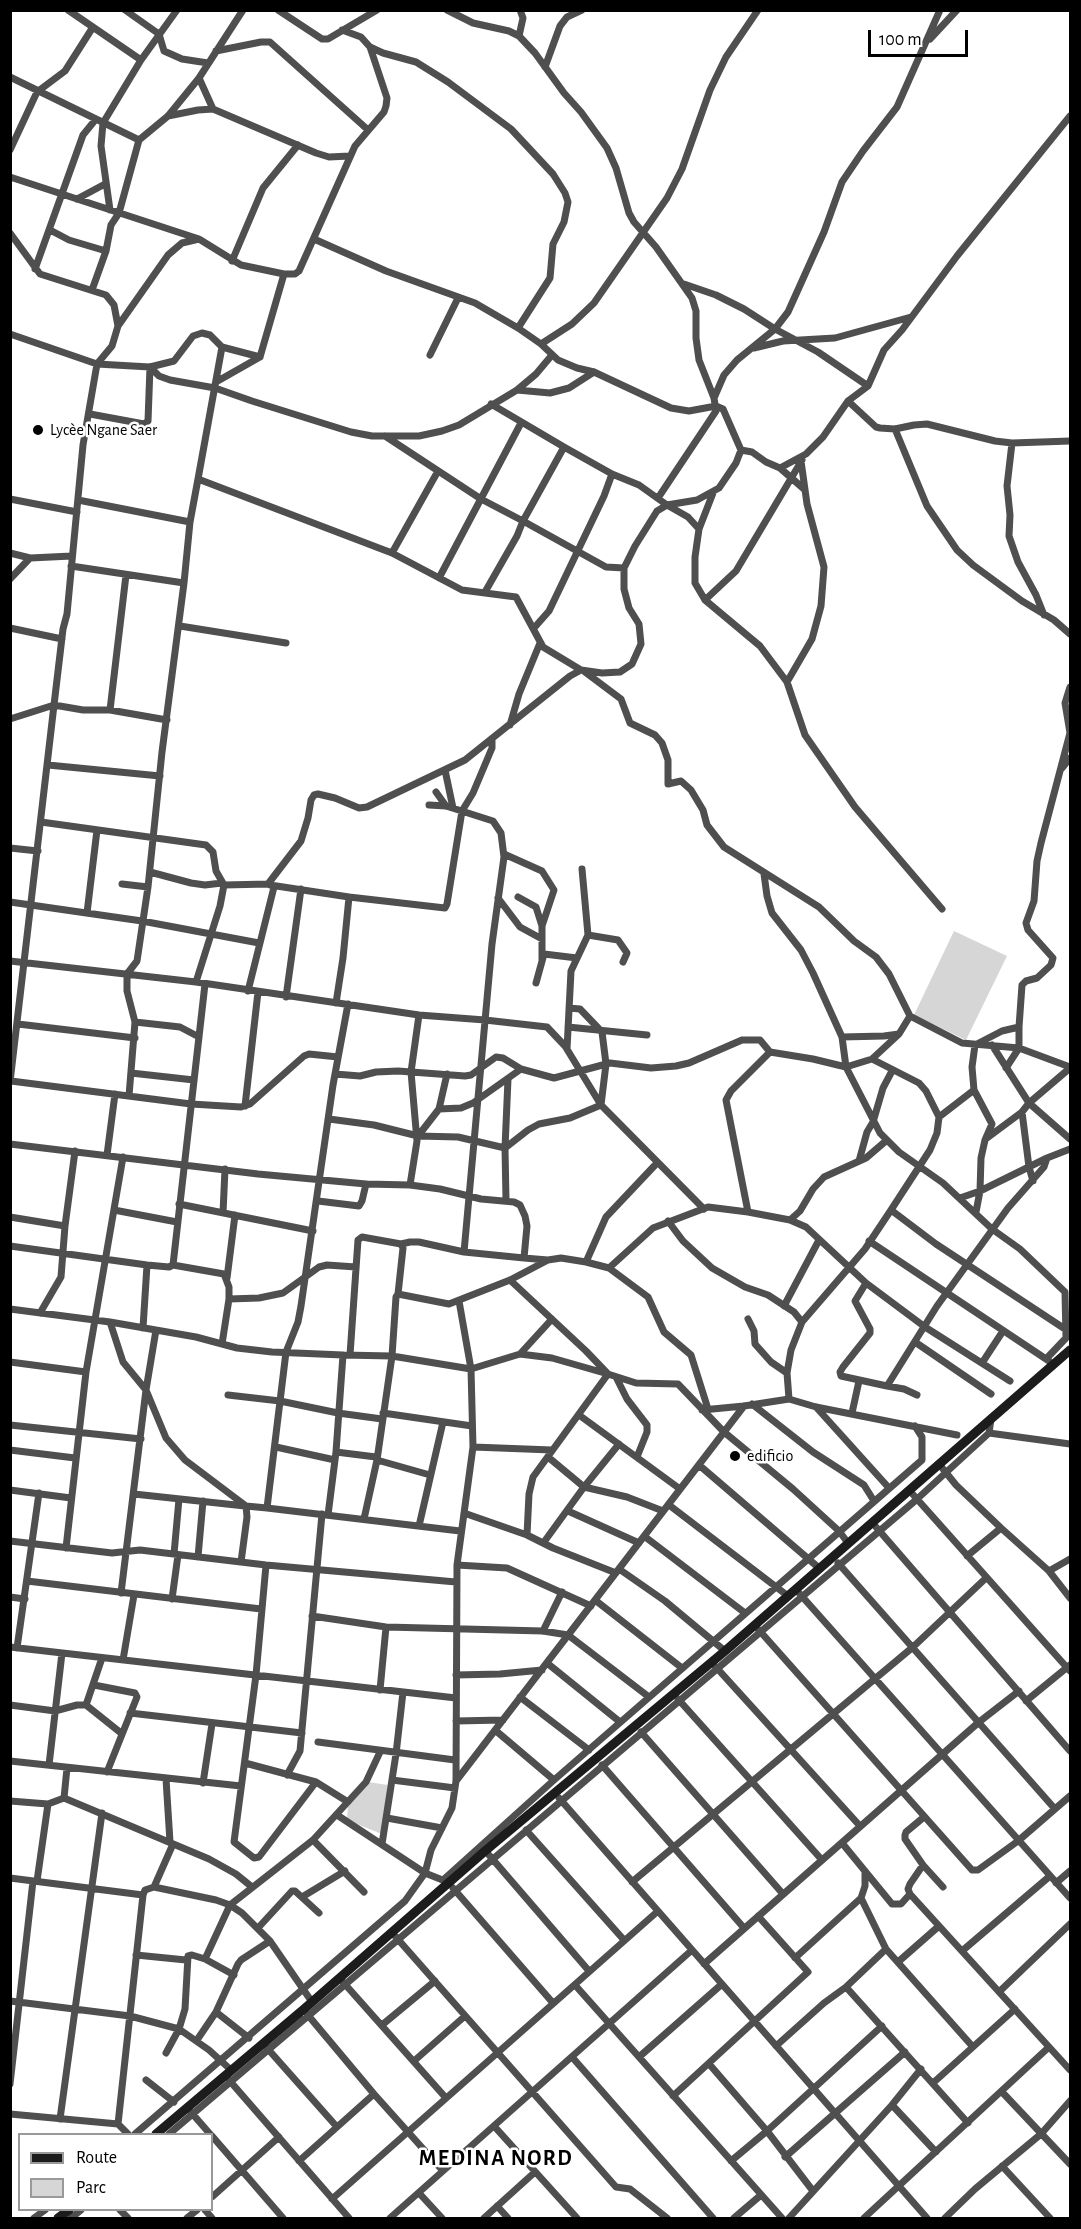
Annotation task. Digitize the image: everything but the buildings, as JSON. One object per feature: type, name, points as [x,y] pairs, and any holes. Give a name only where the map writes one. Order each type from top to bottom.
[{"type":"street","points":[[68,10],[141,60]]},
{"type":"street","points":[[124,10],[159,34],[164,51]]},
{"type":"street","points":[[35,269],[83,135],[100,121],[177,10]]},
{"type":"street","points":[[92,290],[139,140],[168,116],[199,78],[243,10]]},
{"type":"street","points":[[278,10],[322,39],[328,39],[378,10]]},
{"type":"street","points":[[248,991],[271,885],[301,841],[314,795],[335,798],[359,808],[367,807],[465,760],[570,676],[583,671],[620,672],[632,663],[641,644],[639,624],[629,609],[624,589],[624,568],[635,546],[657,511],[668,505],[697,500],[714,492],[736,463],[741,450],[723,409],[715,402],[699,360],[696,310],[692,298],[684,284],[629,213],[608,148],[581,111],[564,93],[536,53],[519,36],[509,31],[473,23],[447,10]]},
{"type":"street","points":[[519,36],[523,18],[520,10]]},
{"type":"street","points":[[545,67],[560,26],[567,17],[582,10]]},
{"type":"street","points":[[541,344],[572,324],[594,303],[667,198],[682,169],[710,90],[726,57],[758,10]]},
{"type":"street","points":[[658,498],[712,417],[724,375],[737,360],[784,319],[824,232],[842,183],[897,107],[940,10]]},
{"type":"street","points":[[927,42],[957,10]]},
{"type":"street","points":[[10,150],[37,92],[65,71],[93,27]]},
{"type":"street","points":[[342,30],[361,37],[370,47],[383,53],[417,62],[448,82],[511,129],[553,174],[565,193],[568,202],[564,222],[553,244],[550,278],[518,328]]},
{"type":"street","points":[[216,51],[270,42],[367,129]]},
{"type":"street","points":[[10,177],[198,239],[232,261],[284,274],[295,274],[299,271],[359,139],[384,112],[387,98],[370,47]]},
{"type":"street","points":[[146,53],[164,51],[182,59],[208,63]]},
{"type":"street","points":[[10,77],[139,140]]},
{"type":"street","points":[[199,78],[213,109]]},
{"type":"street","points":[[168,116],[213,109],[329,157],[350,156]]},
{"type":"street","points":[[705,600],[736,571],[801,461],[823,437],[848,401],[868,386],[884,350],[1071,116]]},
{"type":"street","points":[[100,121],[105,184],[110,210]]},
{"type":"street","points":[[232,261],[263,188],[298,145]]},
{"type":"street","points":[[77,199],[105,184]]},
{"type":"street","points":[[50,230],[69,240],[106,251]]},
{"type":"street","points":[[10,232],[35,269],[44,277],[106,295],[114,305],[117,326]]},
{"type":"street","points":[[198,239],[183,243],[168,255],[117,326],[112,346],[97,363],[83,445],[67,614],[54,705],[25,962],[15,1020],[11,1078],[129,1096],[233,1107],[250,1104],[304,1056],[309,1054],[338,1058]]},
{"type":"street","points":[[314,239],[386,271],[487,309],[518,328],[565,363],[594,372],[681,411],[715,402]]},
{"type":"street","points":[[216,385],[260,357],[284,274]]},
{"type":"street","points":[[684,284],[733,303],[795,339],[868,386]]},
{"type":"street","points":[[430,355],[458,298]]},
{"type":"street","points":[[752,348],[795,339],[836,338],[911,317]]},
{"type":"street","points":[[10,334],[97,363],[150,368],[174,361],[193,336],[202,333],[210,335],[222,347],[260,357]]},
{"type":"street","points":[[129,1096],[135,1022],[127,991],[127,974],[137,961],[180,626],[190,522],[222,347]]},
{"type":"street","points":[[150,368],[159,376],[170,380],[216,385],[252,401],[351,432],[372,436],[419,436],[442,431],[459,424],[517,390],[536,374],[552,355]]},
{"type":"street","points":[[90,414],[144,424],[148,421],[150,368]]},
{"type":"street","points":[[517,390],[550,393],[569,388],[594,372]]},
{"type":"street","points":[[848,401],[876,427],[895,429],[927,424],[1011,443],[1071,441]]},
{"type":"street","points":[[491,404],[612,474],[639,485],[688,517],[699,529]]},
{"type":"street","points":[[439,578],[521,423]]},
{"type":"street","points":[[895,429],[927,506],[957,550],[973,565],[1071,634]]},
{"type":"street","points":[[385,436],[481,499],[606,567],[624,568]]},
{"type":"street","points":[[1011,443],[1007,486],[1010,515],[1009,536],[1018,562],[1044,615]]},
{"type":"street","points":[[485,592],[564,447]]},
{"type":"street","points":[[741,450],[752,452],[780,468],[804,489]]},
{"type":"street","points":[[780,468],[806,454]]},
{"type":"street","points":[[787,682],[812,639],[821,606],[824,567],[804,489],[801,461]]},
{"type":"street","points":[[392,553],[438,471]]},
{"type":"street","points":[[534,628],[549,611],[612,474]]},
{"type":"street","points":[[198,479],[392,553],[462,590],[516,597],[534,628],[540,644],[583,671],[621,699],[630,723],[655,735],[662,743],[668,760],[668,784],[681,781],[691,790],[703,810],[707,825],[719,842],[764,874],[819,907],[854,941],[876,957],[889,974],[910,1016],[962,1043],[1019,1048],[1071,1068],[1029,1103],[1022,1112],[985,1140]]},
{"type":"street","points":[[714,492],[699,529],[695,557],[696,583],[705,600],[760,646],[787,682],[805,735],[855,807],[942,909]]},
{"type":"street","points":[[10,499],[77,512]]},
{"type":"street","points":[[78,500],[190,522]]},
{"type":"street","points":[[10,553],[30,558],[72,556]]},
{"type":"street","points":[[10,579],[30,558]]},
{"type":"street","points":[[71,566],[184,583]]},
{"type":"street","points":[[110,710],[126,575]]},
{"type":"street","points":[[180,626],[286,643]]},
{"type":"street","points":[[10,628],[62,639]]},
{"type":"street","points":[[510,725],[519,694],[540,644]]},
{"type":"street","points":[[1006,1068],[1019,1048],[1022,985],[1026,981],[1037,978],[1052,965],[1053,958],[1028,930],[1026,923],[1034,901],[1037,861],[1070,733],[1065,704],[1071,687]]},
{"type":"street","points":[[10,719],[54,705],[83,710],[110,710],[167,720]]},
{"type":"street","points":[[150,872],[205,885],[271,885],[445,908],[462,811],[473,793],[492,748],[492,740]]},
{"type":"street","points":[[1061,770],[1071,758]]},
{"type":"street","points":[[48,765],[160,776]]},
{"type":"street","points":[[445,770],[450,807]]},
{"type":"street","points":[[436,792],[450,807]]},
{"type":"street","points":[[429,805],[450,807],[493,821],[501,833],[504,854],[485,1020],[464,1252]]},
{"type":"street","points":[[41,822],[199,843],[209,847],[213,852],[216,872],[223,884],[196,982]]},
{"type":"street","points":[[87,913],[97,830]]},
{"type":"street","points":[[10,848],[38,851]]},
{"type":"street","points":[[504,854],[542,871],[554,890],[542,926],[542,960]]},
{"type":"street","points":[[567,1049],[571,971],[588,935],[582,869]]},
{"type":"street","points":[[489,1855],[876,1527],[909,1490],[991,1419],[1050,1362],[1066,1338],[1065,1292],[1020,1249],[992,1228],[960,1198],[899,1152],[873,1122],[846,1067],[842,1037],[805,957],[772,914],[764,874]]},
{"type":"street","points":[[122,884],[148,887]]},
{"type":"street","points":[[286,996],[301,889]]},
{"type":"street","points":[[336,1003],[346,939],[349,897]]},
{"type":"street","points":[[518,897],[536,908],[542,926]]},
{"type":"street","points":[[498,898],[520,927],[542,939]]},
{"type":"street","points":[[10,902],[142,921],[259,943]]},
{"type":"street","points":[[588,935],[618,940],[627,953],[623,962]]},
{"type":"street","points":[[536,983],[544,954],[577,958]]},
{"type":"street","points":[[10,961],[196,982],[419,1015],[547,1027],[567,1049],[601,1106],[704,1209]]},
{"type":"street","points":[[172,1265],[205,984]]},
{"type":"street","points":[[245,1106],[258,992]]},
{"type":"street","points":[[267,1508],[286,1352],[298,1322],[318,1201],[335,1074],[348,1004]]},
{"type":"street","points":[[569,1008],[580,1009],[600,1030],[606,1064],[601,1106]]},
{"type":"street","points":[[410,1185],[418,1136],[411,1072],[419,1015]]},
{"type":"street","points":[[335,1074],[360,1076],[376,1072],[411,1072],[471,1075],[496,1057],[503,1058],[521,1069],[554,1077],[606,1064],[651,1068],[676,1066],[689,1063],[742,1040],[760,1040],[770,1052],[846,1067],[872,1059],[899,1034],[910,1016]]},
{"type":"street","points":[[15,1020],[135,1038]]},
{"type":"street","points":[[135,1022],[180,1027],[199,1037]]},
{"type":"street","points":[[568,1027],[648,1035]]},
{"type":"street","points":[[975,1045],[1002,1031],[1019,1027]]},
{"type":"street","points":[[842,1037],[899,1034]]},
{"type":"street","points":[[975,1045],[972,1067],[974,1090],[992,1119],[981,1158],[980,1191],[976,1212]]},
{"type":"street","points":[[992,1045],[1029,1103],[1071,1139]]},
{"type":"street","points":[[748,1212],[726,1100],[731,1091],[770,1052]]},
{"type":"street","points":[[789,1399],[786,1373],[790,1350],[802,1322],[865,1249],[920,1166],[937,1133],[939,1117],[926,1091],[919,1083],[872,1059]]},
{"type":"street","points":[[439,1109],[461,1108],[478,1100],[521,1069]]},
{"type":"street","points":[[859,1161],[883,1088],[892,1071]]},
{"type":"street","points":[[131,1073],[194,1080]]},
{"type":"street","points":[[418,1136],[439,1109],[447,1074]]},
{"type":"street","points":[[506,1200],[508,1079]]},
{"type":"street","points":[[939,1117],[974,1090]]},
{"type":"street","points":[[107,1155],[116,1094]]},
{"type":"street","points":[[329,1119],[374,1125],[418,1136],[458,1137],[506,1148],[539,1124],[570,1118],[601,1106]]},
{"type":"street","points":[[1022,1112],[1033,1181]]},
{"type":"street","points":[[790,1220],[800,1211],[813,1189],[824,1177],[859,1161],[887,1140]]},
{"type":"street","points":[[10,1144],[258,1174],[366,1184],[410,1185],[482,1199],[506,1200],[520,1205],[525,1216],[524,1258]]},
{"type":"street","points":[[960,1198],[1071,1149]]},
{"type":"street","points":[[40,1313],[60,1281],[75,1151]]},
{"type":"street","points":[[66,1548],[86,1372],[123,1157]]},
{"type":"street","points":[[887,1386],[992,1228],[1044,1167],[1047,1158]]},
{"type":"street","points":[[586,1262],[606,1217],[657,1162]]},
{"type":"street","points":[[223,1213],[225,1169]]},
{"type":"street","points":[[318,1201],[359,1206],[366,1184]]},
{"type":"street","points":[[179,1204],[313,1231]]},
{"type":"street","points":[[609,1268],[646,1233],[668,1221],[704,1209],[713,1207],[790,1220],[806,1227],[867,1283],[925,1327],[1010,1381]]},
{"type":"street","points":[[114,1210],[177,1222]]},
{"type":"street","points":[[891,1210],[1065,1329]]},
{"type":"street","points":[[222,1344],[229,1299],[227,1279],[235,1215]]},
{"type":"street","points":[[10,1217],[65,1226]]},
{"type":"street","points":[[668,1221],[683,1241],[712,1268],[745,1287],[768,1295],[794,1312],[802,1322]]},
{"type":"street","points":[[287,1774],[300,1751],[317,1570],[335,1460],[338,1413],[360,1238],[402,1244],[419,1242],[464,1252],[524,1258],[548,1260],[561,1258],[609,1268],[648,1297],[664,1332],[691,1355],[705,1410]]},
{"type":"street","points":[[784,1306],[819,1240]]},
{"type":"street","points":[[869,1241],[1050,1362]]},
{"type":"street","points":[[364,1519],[392,1356],[402,1244]]},
{"type":"street","points":[[10,1246],[147,1265],[169,1267],[172,1265],[217,1272],[224,1274],[227,1279]]},
{"type":"street","points":[[398,1294],[450,1304],[510,1280],[548,1260]]},
{"type":"street","points":[[143,1328],[147,1265]]},
{"type":"street","points":[[229,1299],[259,1298],[283,1293],[319,1267],[327,1265],[356,1268]]},
{"type":"street","points":[[510,1280],[608,1374]]},
{"type":"street","points":[[867,1283],[855,1301],[870,1333],[840,1372],[841,1376],[904,1389],[916,1395]]},
{"type":"street","points":[[136,2133],[405,1901],[425,1873],[431,1850],[452,1808],[456,1785],[456,1582],[460,1532],[473,1447],[471,1369],[459,1300]]},
{"type":"street","points":[[10,1309],[110,1322],[245,1349],[392,1356],[471,1369],[520,1354],[552,1358],[647,1384],[678,1384],[724,1432],[793,1489],[839,1531],[848,1543]]},
{"type":"street","points":[[520,1354],[552,1319]]},
{"type":"street","points":[[748,1319],[754,1331],[755,1344],[771,1362],[786,1373]]},
{"type":"street","points":[[110,1322],[123,1362],[146,1390],[166,1438],[185,1460],[246,1506],[247,1517],[241,1562]]},
{"type":"street","points":[[121,1593],[146,1390],[156,1330]]},
{"type":"street","points":[[982,1363],[1003,1331]]},
{"type":"street","points":[[915,1342],[991,1394]]},
{"type":"street","points":[[1050,1362],[1071,1350]]},
{"type":"street","points":[[10,1362],[86,1372]]},
{"type":"street","points":[[527,1535],[530,1485],[552,1450],[608,1374]]},
{"type":"street","points":[[616,1377],[627,1399],[647,1425],[637,1457]]},
{"type":"street","points":[[852,1413],[859,1381]]},
{"type":"street","points":[[228,1395],[280,1401],[338,1413],[472,1426]]},
{"type":"street","points":[[705,1410],[789,1399],[816,1407],[957,1435]]},
{"type":"street","points":[[752,1404],[823,1459],[864,1485],[874,1501]]},
{"type":"street","points":[[456,1785],[520,1697],[744,1406]]},
{"type":"street","points":[[816,1407],[889,1488]]},
{"type":"street","points":[[579,1415],[680,1490]]},
{"type":"street","points":[[795,1594],[819,1568],[836,1560],[848,1543],[916,1500],[989,1433],[991,1419]]},
{"type":"street","points":[[419,1526],[442,1422]]},
{"type":"street","points":[[10,1425],[141,1439]]},
{"type":"street","points":[[169,2133],[228,2076],[306,2013],[395,1935],[449,1885],[554,1780],[923,1459],[922,1437],[915,1426]]},
{"type":"street","points":[[989,1433],[1071,1443]]},
{"type":"street","points":[[544,1542],[619,1444]]},
{"type":"street","points":[[276,1447],[335,1460]]},
{"type":"street","points":[[473,1447],[552,1450]]},
{"type":"street","points":[[10,1450],[75,1458]]},
{"type":"street","points":[[336,1452],[376,1458],[430,1475]]},
{"type":"street","points":[[548,1457],[584,1487],[627,1497],[663,1511]]},
{"type":"street","points":[[939,1464],[1001,1528],[1049,1571],[1071,1598]]},
{"type":"street","points":[[699,1465],[819,1568]]},
{"type":"street","points":[[10,1490],[71,1498]]},
{"type":"street","points":[[909,1490],[986,1578],[1070,1668],[1026,1701]]},
{"type":"street","points":[[39,1493],[25,1599],[14,1648],[456,1698]]},
{"type":"street","points":[[134,1494],[460,1532]]},
{"type":"street","points":[[172,1599],[179,1499]]},
{"type":"street","points":[[198,1557],[203,1501]]},
{"type":"street","points":[[669,1504],[712,1539],[777,1586],[795,1594],[874,1677],[1071,1898]]},
{"type":"street","points":[[568,1511],[639,1543]]},
{"type":"street","points":[[464,1513],[618,1571],[725,1651]]},
{"type":"street","points":[[876,1527],[1071,1751]]},
{"type":"street","points":[[967,1556],[1001,1528]]},
{"type":"street","points":[[644,1536],[745,1613]]},
{"type":"street","points":[[10,1542],[126,1553],[136,1550],[266,1565],[456,1582]]},
{"type":"street","points":[[1049,1571],[1071,1559]]},
{"type":"street","points":[[836,1560],[1055,1809]]},
{"type":"street","points":[[266,1565],[245,1763],[234,1842],[254,1858],[259,1857],[316,1782]]},
{"type":"street","points":[[457,1565],[507,1568],[593,1603],[682,1668]]},
{"type":"street","points":[[632,1882],[874,1677],[913,1647],[986,1578]]},
{"type":"street","points":[[27,1581],[261,1609]]},
{"type":"street","points":[[543,1631],[562,1592]]},
{"type":"street","points":[[123,1660],[134,1594]]},
{"type":"street","points":[[10,1597],[25,1599]]},
{"type":"street","points":[[312,1616],[386,1627],[543,1631],[568,1635],[649,1697]]},
{"type":"street","points":[[380,1690],[386,1627]]},
{"type":"street","points":[[714,1665],[725,1651],[757,1628]]},
{"type":"street","points":[[757,1628],[972,1870],[978,1870],[1018,1841],[1071,1796]]},
{"type":"street","points":[[49,1765],[62,1653]]},
{"type":"street","points":[[86,1705],[102,1658]]},
{"type":"street","points":[[714,1665],[860,1826]]},
{"type":"street","points":[[456,1676],[500,1674],[544,1666],[620,1722]]},
{"type":"street","points":[[94,1685],[135,1693],[137,1697],[107,1772]]},
{"type":"street","points":[[704,1964],[979,1722],[1019,1691]]},
{"type":"street","points":[[382,1844],[403,1692]]},
{"type":"street","points":[[520,1697],[589,1750]]},
{"type":"street","points":[[395,1935],[408,1917],[489,1855],[526,1830],[558,1797],[602,1766],[676,1697]]},
{"type":"street","points":[[676,1697],[822,1860]]},
{"type":"street","points":[[10,1705],[55,1711],[86,1705],[122,1733]]},
{"type":"street","points":[[130,1713],[302,1733]]},
{"type":"street","points":[[456,1721],[503,1720]]},
{"type":"street","points":[[203,1783],[212,1724]]},
{"type":"street","points":[[495,1730],[554,1780]]},
{"type":"street","points":[[641,1732],[783,1894]]},
{"type":"street","points":[[318,1742],[380,1752],[455,1760]]},
{"type":"street","points":[[205,1959],[230,1905],[313,1840],[338,1815],[366,1782],[380,1752]]},
{"type":"street","points":[[10,1761],[241,1786]]},
{"type":"street","points":[[245,1763],[316,1782],[348,1802]]},
{"type":"street","points":[[602,1766],[744,1928]]},
{"type":"street","points":[[64,1798],[67,1768]]},
{"type":"street","points":[[154,1887],[171,1843],[166,1779]]},
{"type":"street","points":[[392,1780],[456,1785]]},
{"type":"street","points":[[558,1797],[927,2218]]},
{"type":"street","points":[[10,1801],[48,1804],[64,1798],[225,1868],[252,1887]]},
{"type":"street","points":[[10,2084],[35,1881],[48,1804]]},
{"type":"street","points":[[60,2120],[102,1813]]},
{"type":"street","points":[[338,1815],[425,1873],[449,1885],[553,2003]]},
{"type":"street","points":[[924,1817],[905,1835],[905,1839],[923,1865],[943,1887]]},
{"type":"street","points":[[387,1818],[442,1828]]},
{"type":"street","points":[[526,1830],[624,1940]]},
{"type":"street","points":[[313,1840],[364,1892]]},
{"type":"street","points":[[842,1843],[892,1904],[902,1904],[910,1894]]},
{"type":"street","points":[[489,1855],[589,1971]]},
{"type":"street","points":[[923,1865],[910,1884],[908,1889],[910,1894],[1071,2070]]},
{"type":"street","points":[[302,1898],[345,1871]]},
{"type":"street","points":[[795,1958],[861,1898],[865,1886],[865,1871]]},
{"type":"street","points":[[1056,1883],[1071,1871]]},
{"type":"street","points":[[962,1951],[1050,1875]]},
{"type":"street","points":[[10,1878],[143,1895]]},
{"type":"street","points":[[118,2124],[143,1895],[146,1890],[154,1887],[230,1905],[270,1941],[312,2002]]},
{"type":"street","points":[[258,1928],[292,1891],[319,1913]]},
{"type":"street","points":[[861,1898],[886,1949],[973,2047]]},
{"type":"street","points":[[405,1901],[408,1917]]},
{"type":"street","points":[[332,2199],[658,1911]]},
{"type":"street","points":[[673,2096],[753,2020],[808,1972],[758,1916]]},
{"type":"street","points":[[1000,1991],[1071,1924]]},
{"type":"street","points":[[898,1962],[939,1926]]},
{"type":"street","points":[[395,1935],[616,2187],[630,2189],[668,2218]]},
{"type":"street","points":[[197,2040],[216,2012],[241,1960],[270,1941]]},
{"type":"street","points":[[776,2046],[824,2003],[846,1987],[886,1949]]},
{"type":"street","points":[[390,2218],[692,1950]]},
{"type":"street","points":[[136,1955],[186,1960]]},
{"type":"street","points":[[166,2054],[179,2029],[186,2000],[186,1960],[188,1956],[205,1959],[234,1975]]},
{"type":"street","points":[[306,2013],[312,2002],[342,1980]]},
{"type":"street","points":[[342,1980],[446,2098]]},
{"type":"street","points":[[382,2025],[435,1981]]},
{"type":"street","points":[[639,2057],[722,1984]]},
{"type":"street","points":[[575,1985],[782,2218]]},
{"type":"street","points":[[846,1987],[968,2122]]},
{"type":"street","points":[[10,2001],[130,2016],[179,2029],[197,2040],[222,2061],[228,2076],[349,2218]]},
{"type":"street","points":[[933,2083],[1015,2008]]},
{"type":"street","points":[[216,2012],[249,2038]]},
{"type":"street","points":[[306,2013],[443,2171]]},
{"type":"street","points":[[414,2061],[465,2016]]},
{"type":"street","points":[[731,2161],[882,2026]]},
{"type":"street","points":[[266,2046],[337,2127]]},
{"type":"street","points":[[864,2218],[1049,2047]]},
{"type":"street","points":[[785,2157],[905,2052]]},
{"type":"street","points":[[572,2057],[713,2218]]},
{"type":"street","points":[[707,2065],[711,2065],[767,2131],[813,2191]]},
{"type":"street","points":[[789,2218],[921,2069]]},
{"type":"street","points":[[146,2080],[174,2102]]},
{"type":"street","points":[[1002,2092],[1071,2164]]},
{"type":"street","points":[[299,2161],[374,2094]]},
{"type":"street","points":[[945,2218],[975,2189],[1041,2134],[1071,2101]]},
{"type":"street","points":[[892,2104],[936,2152]]},
{"type":"street","points":[[157,2133],[190,2111]]},
{"type":"street","points":[[190,2111],[209,2133]]},
{"type":"street","points":[[10,2114],[118,2124],[127,2133]]},
{"type":"street","points":[[494,2126],[574,2218]]},
{"type":"street","points":[[213,2137],[283,2218]]},
{"type":"street","points":[[213,2196],[279,2137]]},
{"type":"street","points":[[1002,2166],[1050,2218]]},
{"type":"street","points":[[484,2218],[535,2172]]},
{"type":"street","points":[[419,2193],[442,2218]]},
{"type":"street","points":[[734,2218],[761,2195]]},
{"type":"street","points":[[497,2206],[508,2218]]},
{"type":"green space","points":[[954,931],[1007,956],[966,1040],[914,1015]]},
{"type":"green space","points":[[368,1782],[388,1785],[382,1834],[347,1820],[348,1805]]},
{"type":"place","name":"Lycèe Ngane Saer","points":[[38,430]]},
{"type":"place","name":"edificio","points":[[735,1456]]},
{"type":"district","name":"MEDINA NORD","points":[[496,2158]]}]
